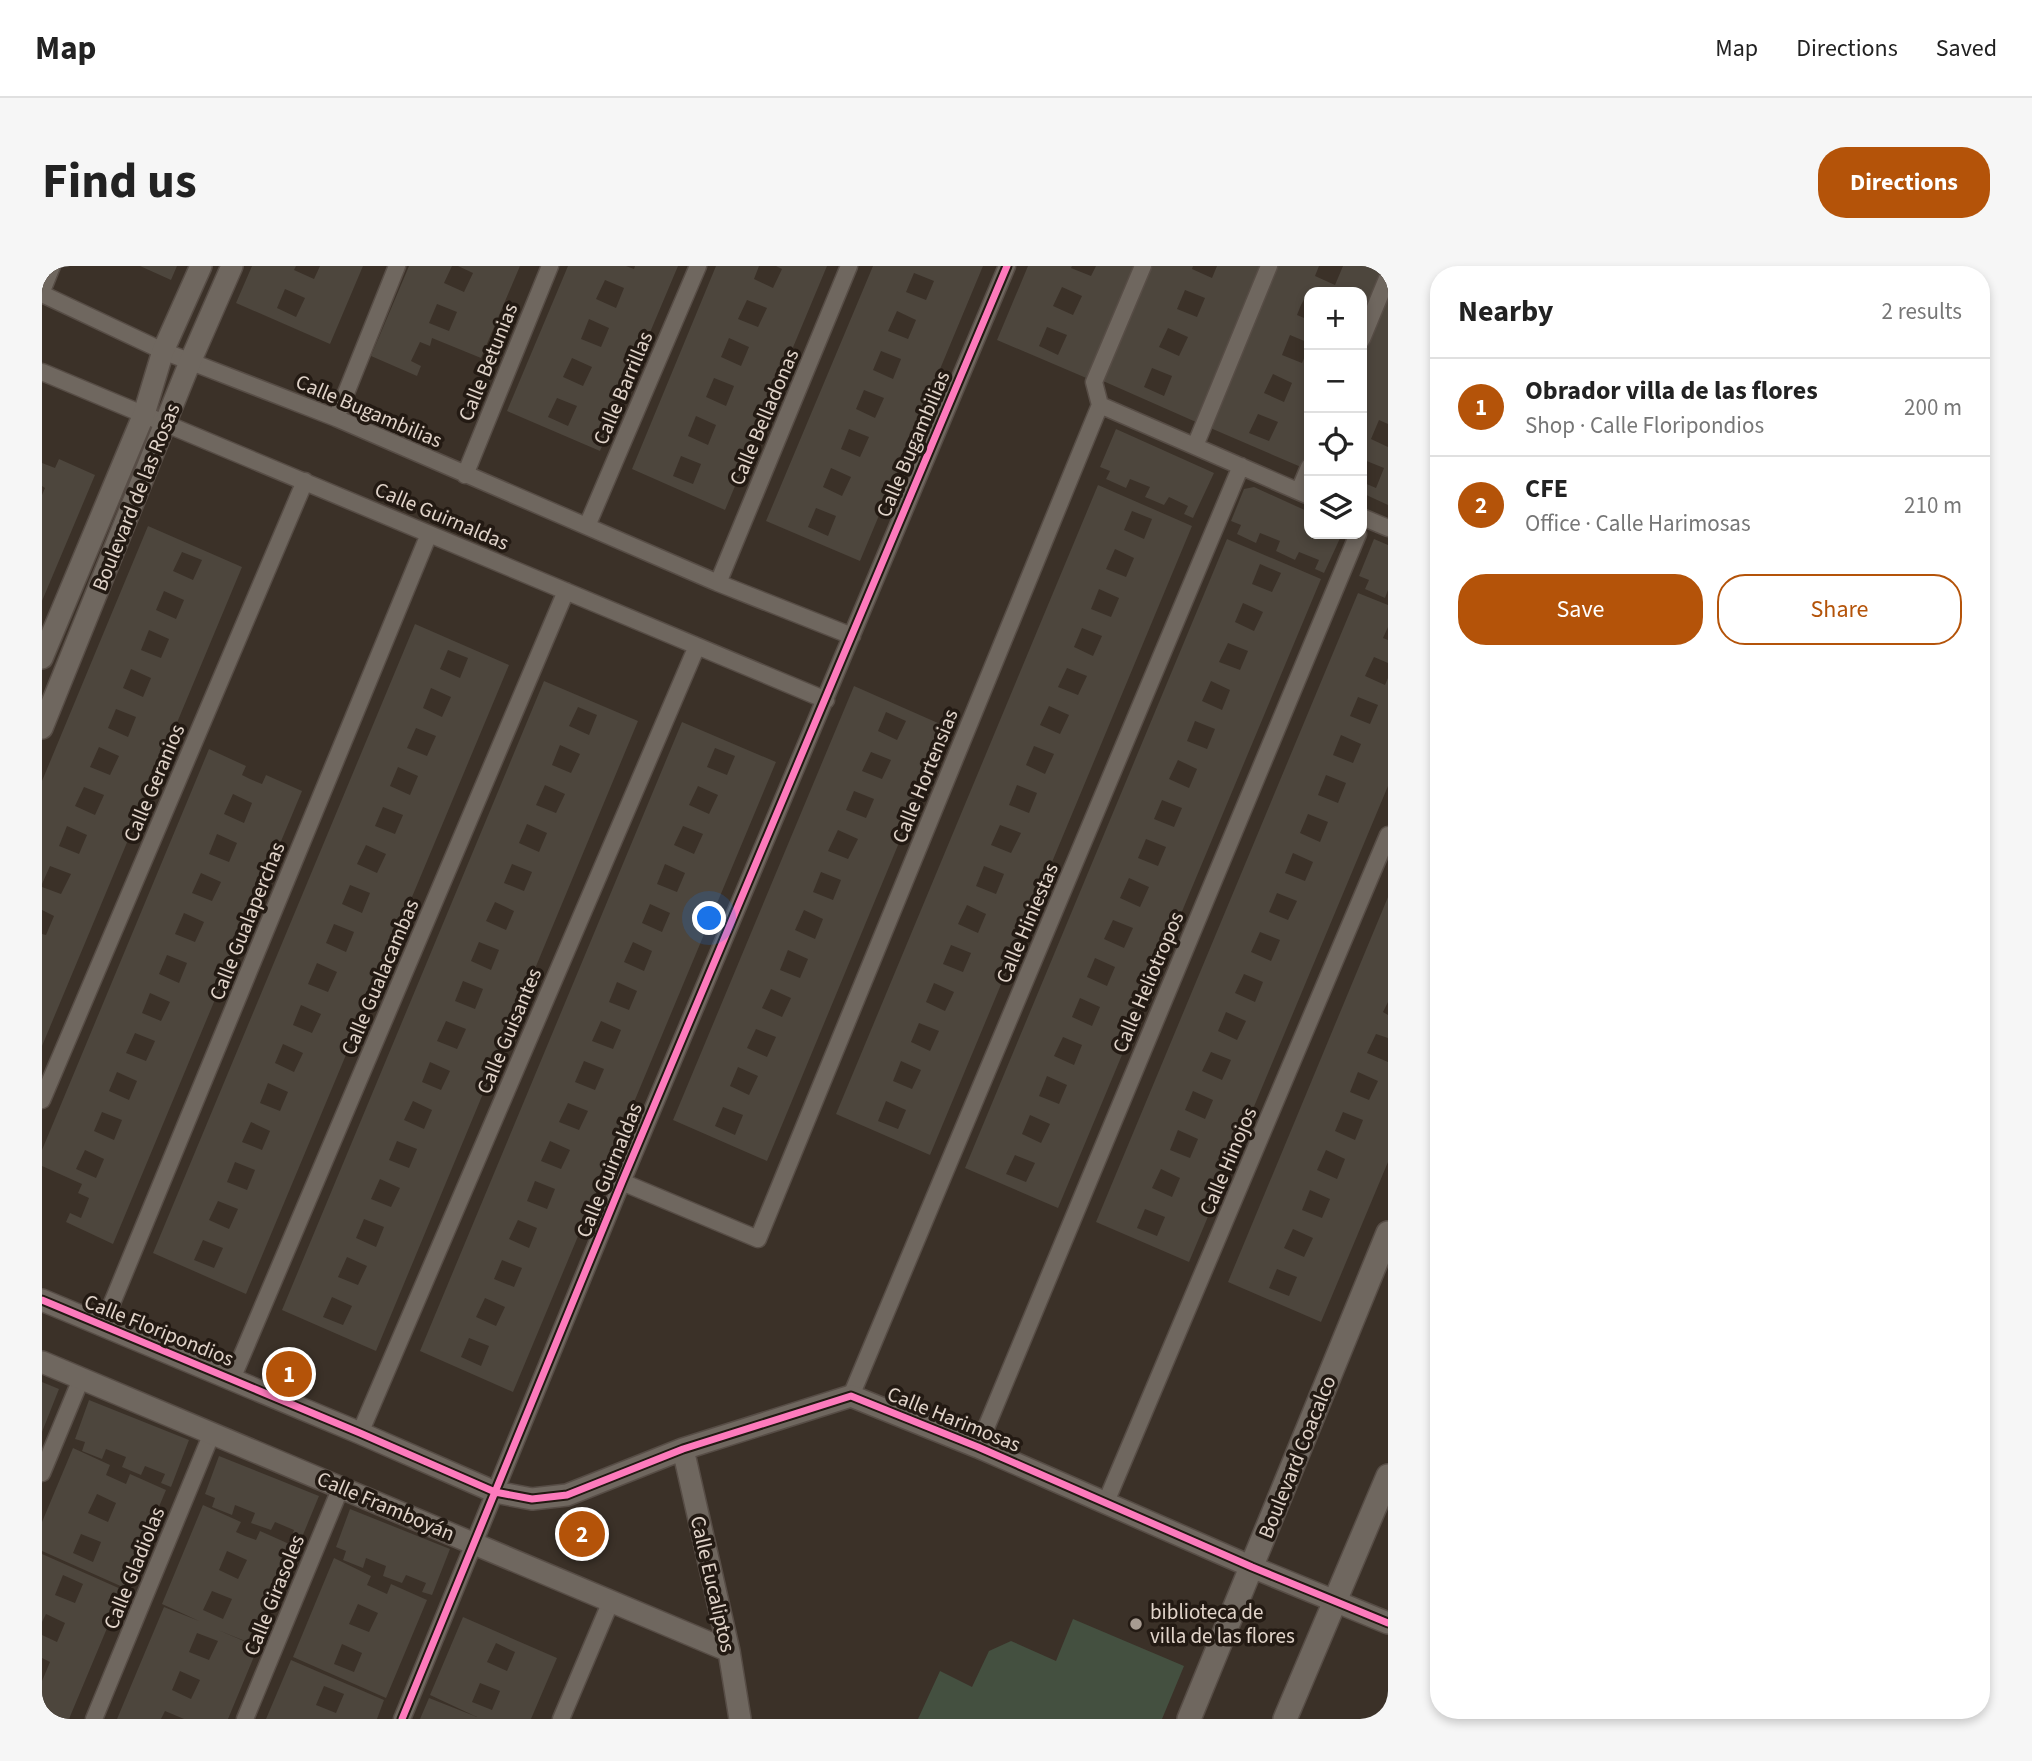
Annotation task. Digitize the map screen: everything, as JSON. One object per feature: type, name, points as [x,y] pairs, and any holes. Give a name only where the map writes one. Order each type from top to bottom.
[{"type":"main road","name":"Boulevard Coacalco","points":[[1189,1719],[1388,1233]]},
{"type":"main road","points":[[1285,1719],[1388,1476]]},
{"type":"street","points":[[42,292],[52,266]]},
{"type":"street","name":"Boulevard de las Rosas","points":[[42,658],[144,414],[163,351],[201,266]]},
{"type":"street","name":"Boulevard de las Rosas","points":[[42,728],[190,362],[232,266]]},
{"type":"street","points":[[336,418],[397,266]]},
{"type":"street","name":"Calle Betunias","points":[[465,475],[550,266]]},
{"type":"street","name":"Calle Barrillas","points":[[587,526],[698,266]]},
{"type":"street","name":"Calle Belladonas","points":[[718,583],[849,266]]},
{"type":"street","name":"Calle Bugambilias","points":[[42,292],[163,351],[336,418],[718,583],[852,636],[1007,266]]},
{"type":"street","points":[[1143,266],[1094,382],[1100,405],[1304,494]]},
{"type":"street","points":[[1195,446],[1269,266]]},
{"type":"street","points":[[1367,327],[1388,276]]},
{"type":"street","name":"Calle Guirnaldas","points":[[42,372],[826,700]]},
{"type":"street","name":"Calle Hortensias","points":[[622,1182],[758,1239],[1100,405]]},
{"type":"street","name":"Calle Hiniestas","points":[[851,1396],[1241,466]]},
{"type":"street","name":"Calle Geranios","points":[[42,1100],[305,481]]},
{"type":"street","points":[[1367,524],[1388,528]]},
{"type":"street","name":"Calle Gualaperchas","points":[[103,1325],[429,534]]},
{"type":"street","name":"Calle Heliotropos","points":[[978,1447],[1354,539]]},
{"type":"street","name":"Calle Gualacambas","points":[[232,1379],[566,591]]},
{"type":"street","name":"Calle Guirnaldas","points":[[402,1719],[622,1182],[852,636]]},
{"type":"street","name":"Calle Guisantes","points":[[360,1433],[697,646]]},
{"type":"street","name":"Calle Hinojos","points":[[1106,1502],[1388,835]]},
{"type":"street","name":"Calle Floripondios","points":[[42,1300],[495,1492]]},
{"type":"street","name":"Calle Framboyán","points":[[42,1362],[729,1651]]},
{"type":"street","points":[[42,1473],[81,1379]]},
{"type":"street","points":[[495,1492],[532,1499],[567,1495],[683,1449],[851,1396]]},
{"type":"street","name":"Calle Harimosas","points":[[851,1396],[978,1447],[1252,1567],[1388,1623]]},
{"type":"street","name":"Calle Gladiolas","points":[[94,1719],[212,1433]]},
{"type":"street","name":"Calle Eucaliptos","points":[[683,1449],[729,1651],[740,1719]]},
{"type":"street","name":"Calle Girasoles","points":[[245,1719],[341,1487]]},
{"type":"street","points":[[561,1719],[611,1601]]},
{"type":"green space","points":[[1073,1619],[1184,1666],[1162,1719],[918,1719],[940,1671],[972,1687],[989,1651],[1011,1641],[1056,1661]]},
{"type":"building","points":[[140,266],[177,266],[171,280]]},
{"type":"building","points":[[252,266],[296,266],[294,270],[314,279],[320,266],[363,266],[330,344],[236,303]],"holes":[[[285,289],[305,298],[296,317],[277,308]]]},
{"type":"building","points":[[409,266],[452,266],[444,283],[464,292],[473,273],[458,266],[520,266],[481,358],[432,338],[430,346],[420,342],[411,361],[421,366],[417,376],[371,356]],"holes":[[[437,304],[457,312],[449,331],[429,323]]]},
{"type":"building","points":[[568,266],[626,266],[634,269],[635,266],[678,266],[600,451],[507,411]],"holes":[[[605,280],[624,288],[616,308],[596,299]],[[589,319],[609,328],[601,347],[581,339]],[[572,358],[592,367],[583,386],[563,377]],[[557,398],[577,406],[568,426],[548,417]]]},
{"type":"building","points":[[716,266],[759,266],[754,279],[773,288],[782,269],[776,266],[827,266],[725,510],[632,469]],"holes":[[[747,300],[767,308],[758,327],[738,319]],[[729,338],[749,347],[741,366],[721,357]],[[714,378],[734,386],[726,406],[706,397]],[[696,416],[716,425],[708,445],[688,436]],[[681,456],[701,464],[693,484],[673,476]]]},
{"type":"building","points":[[873,266],[983,266],[860,561],[766,521]],"holes":[[[914,273],[934,281],[926,300],[906,292]],[[897,311],[916,320],[908,339],[888,331]],[[881,351],[901,359],[893,379],[873,370]],[[864,390],[884,398],[875,418],[856,409]],[[849,429],[869,437],[860,457],[841,449]],[[831,468],[851,477],[842,496],[823,487]],[[816,508],[836,516],[828,536],[808,527]]]},
{"type":"building","points":[[1028,266],[1072,266],[1071,268],[1091,276],[1096,266],[1138,266],[1091,380],[997,340]],"holes":[[[1062,287],[1082,296],[1073,315],[1053,306]],[[1047,327],[1067,335],[1058,355],[1039,346]]]},
{"type":"building","points":[[1151,266],[1193,266],[1192,269],[1212,278],[1217,266],[1261,266],[1196,422],[1103,381]],"holes":[[[1185,290],[1205,298],[1197,317],[1177,309]],[[1168,328],[1188,337],[1179,356],[1159,347]],[[1152,368],[1172,376],[1164,396],[1144,387]]]},
{"type":"building","points":[[1275,266],[1319,266],[1315,276],[1335,285],[1343,266],[1385,266],[1367,311],[1367,287],[1304,287],[1304,300],[1297,315],[1304,318],[1304,341],[1290,335],[1282,355],[1302,363],[1304,358],[1304,460],[1301,467],[1208,427]],"holes":[[[1273,374],[1292,383],[1284,402],[1264,393]],[[1258,414],[1278,422],[1269,441],[1249,433]]]},
{"type":"building","points":[[1388,297],[1388,424],[1379,420],[1371,439],[1388,447],[1388,505],[1367,495],[1367,484],[1376,488],[1384,468],[1367,461],[1367,348]]},
{"type":"building","points":[[1116,429],[1214,473],[1193,518],[1184,514],[1188,506],[1169,497],[1164,505],[1145,497],[1150,487],[1130,479],[1126,488],[1106,479],[1110,471],[1100,467]]},
{"type":"building","points":[[59,459],[95,475],[42,601],[42,495],[45,488],[42,486],[42,463],[55,468]]},
{"type":"building","points":[[1098,485],[1192,526],[930,1155],[836,1114]],"holes":[[[1132,511],[1152,519],[1144,539],[1124,530]],[[1115,549],[1134,558],[1126,577],[1106,569]],[[1099,589],[1119,598],[1111,617],[1091,609]],[[1082,628],[1102,636],[1093,656],[1074,647]],[[1067,668],[1087,676],[1078,695],[1058,687]],[[1049,706],[1069,715],[1060,734],[1040,725]],[[1034,746],[1054,754],[1045,774],[1026,765]],[[1017,785],[1037,793],[1029,813],[1009,805]],[[1000,825],[1021,833],[1011,853],[991,845]],[[984,866],[1004,874],[996,894],[976,886]],[[967,905],[986,914],[978,933],[958,924]],[[951,945],[971,953],[963,972],[943,964]],[[934,983],[954,992],[945,1011],[926,1002]],[[919,1023],[939,1031],[930,1051],[911,1042]],[[901,1061],[921,1070],[912,1089],[893,1081]],[[886,1101],[906,1110],[898,1129],[878,1121]]]},
{"type":"building","points":[[1254,487],[1304,510],[1304,539],[1340,539],[1324,573],[1315,569],[1319,560],[1299,552],[1295,560],[1276,551],[1280,541],[1260,533],[1256,543],[1237,534],[1241,525],[1231,521],[1244,489]]},
{"type":"building","points":[[148,526],[242,567],[42,1046],[42,934],[46,935],[54,916],[42,910],[42,887],[61,894],[71,874],[50,866],[42,884],[42,781]],"holes":[[[182,552],[202,560],[193,580],[173,571]],[[164,591],[184,600],[176,619],[156,610]],[[149,630],[169,639],[161,658],[141,650]],[[131,669],[151,678],[143,697],[123,688]],[[116,709],[136,717],[128,737],[108,728]],[[99,747],[119,756],[110,775],[90,767]],[[84,787],[104,795],[95,815],[75,806]],[[67,826],[87,835],[79,854],[59,846]]]},
{"type":"building","points":[[1227,539],[1321,579],[1058,1208],[965,1168]],"holes":[[[1260,564],[1281,573],[1272,592],[1252,584]],[[1243,603],[1263,612],[1254,631],[1235,622]],[[1228,643],[1248,651],[1240,670],[1219,662]],[[1211,681],[1230,690],[1222,710],[1202,701]],[[1195,721],[1215,729],[1207,749],[1187,741]],[[1178,760],[1197,769],[1189,788],[1169,779]],[[1162,800],[1182,808],[1174,827],[1154,819]],[[1146,839],[1166,847],[1158,866],[1138,858]],[[1129,878],[1149,887],[1140,907],[1120,898]],[[1113,920],[1133,928],[1124,948],[1104,939]],[[1095,958],[1115,967],[1107,986],[1087,977]],[[1080,998],[1100,1007],[1092,1026],[1072,1017]],[[1063,1037],[1082,1045],[1074,1065],[1054,1056]],[[1047,1076],[1067,1085],[1059,1104],[1039,1096]],[[1030,1115],[1050,1124],[1041,1143],[1022,1134]],[[1015,1155],[1035,1163],[1026,1182],[1006,1174]]]},
{"type":"building","points":[[1374,539],[1388,545],[1388,590],[1385,598],[1365,589],[1369,580],[1359,576]]},
{"type":"building","points":[[1358,593],[1388,605],[1388,627],[1383,638],[1388,640],[1388,663],[1374,657],[1365,676],[1385,685],[1388,678],[1388,786],[1189,1262],[1096,1222]],"holes":[[[1358,697],[1378,705],[1370,724],[1350,716]],[[1341,735],[1361,744],[1353,763],[1333,755]],[[1326,775],[1346,783],[1338,803],[1318,795]],[[1308,814],[1328,822],[1320,842],[1300,833]],[[1293,853],[1313,862],[1305,881],[1285,873]],[[1277,893],[1297,901],[1288,920],[1269,912]],[[1260,932],[1280,940],[1271,961],[1251,952]],[[1244,974],[1263,982],[1255,1002],[1235,993]],[[1226,1012],[1246,1021],[1237,1040],[1218,1031]],[[1211,1052],[1231,1060],[1222,1080],[1202,1071]],[[1193,1091],[1213,1100],[1205,1119],[1185,1110]],[[1178,1130],[1198,1139],[1190,1158],[1170,1150]],[[1161,1169],[1180,1178],[1172,1197],[1152,1188]],[[1145,1209],[1165,1217],[1157,1236],[1137,1228]]]},
{"type":"building","points":[[415,624],[509,665],[246,1294],[153,1253]],"holes":[[[448,650],[468,658],[460,678],[440,669]],[[431,688],[451,697],[442,717],[423,708]],[[416,728],[436,736],[427,756],[407,748]],[[398,767],[418,776],[410,795],[390,786]],[[383,807],[403,815],[395,834],[375,826]],[[366,845],[386,854],[377,873],[357,864]],[[350,885],[370,893],[362,913],[342,904]],[[334,924],[354,932],[346,952],[326,943]],[[317,963],[337,972],[328,992],[308,984]],[[301,1005],[321,1014],[312,1033],[293,1025]],[[283,1044],[303,1053],[294,1072],[275,1063]],[[268,1083],[288,1092],[280,1111],[260,1103]],[[251,1122],[270,1131],[262,1150],[242,1142]],[[235,1162],[255,1170],[247,1190],[227,1182]],[[218,1201],[238,1209],[229,1229],[209,1220]],[[203,1240],[223,1248],[214,1268],[194,1260]]]},
{"type":"building","points":[[544,681],[638,721],[376,1351],[282,1310]],"holes":[[[578,707],[597,715],[589,735],[569,726]],[[560,745],[580,754],[571,773],[552,765]],[[545,785],[565,794],[556,813],[536,805]],[[527,824],[547,833],[539,852],[519,843]],[[512,864],[532,872],[524,891],[504,883]],[[495,902],[514,911],[506,930],[486,921]],[[479,942],[499,950],[491,970],[471,961]],[[463,981],[483,989],[475,1009],[455,1001]],[[446,1021],[466,1029],[457,1049],[437,1041]],[[430,1062],[450,1071],[441,1090],[422,1082]],[[413,1101],[432,1110],[424,1129],[404,1120]],[[397,1141],[417,1149],[409,1168],[389,1160]],[[380,1179],[400,1188],[391,1207],[371,1199]],[[364,1219],[384,1227],[376,1247],[356,1238]],[[347,1257],[367,1266],[358,1285],[338,1277]],[[332,1297],[352,1306],[343,1325],[323,1317]]]},
{"type":"building","points":[[854,686],[947,727],[767,1161],[673,1120]],"holes":[[[886,712],[906,721],[897,740],[878,731]],[[871,752],[891,760],[882,779],[862,771]],[[854,791],[874,799],[866,818],[846,810]],[[838,830],[858,839],[848,859],[828,851]],[[821,872],[841,880],[833,900],[813,892]],[[804,910],[823,919],[815,939],[795,930]],[[788,950],[808,959],[800,978],[780,970]],[[771,989],[791,998],[782,1017],[762,1008]],[[756,1029],[776,1037],[767,1057],[747,1048]],[[738,1067],[758,1076],[749,1095],[730,1086]],[[723,1107],[743,1115],[735,1135],[715,1126]]]},
{"type":"building","points":[[682,722],[776,762],[513,1392],[420,1351]],"holes":[[[715,748],[735,756],[727,775],[707,767]],[[698,786],[718,795],[709,814],[689,805]],[[683,826],[703,834],[694,854],[674,845]],[[665,864],[685,873],[677,892],[657,884]],[[650,904],[670,913],[662,932],[642,923]],[[633,942],[652,951],[644,971],[624,962]],[[617,982],[637,991],[629,1010],[609,1002]],[[601,1021],[621,1030],[613,1049],[592,1041]],[[584,1061],[604,1069],[595,1090],[575,1082]],[[568,1103],[588,1111],[579,1130],[559,1122]],[[550,1141],[570,1150],[561,1169],[541,1161]],[[535,1181],[555,1189],[547,1209],[527,1201]],[[518,1220],[537,1228],[529,1248],[509,1239]],[[502,1260],[522,1268],[514,1287],[494,1279]],[[485,1298],[505,1307],[496,1326],[476,1317]],[[469,1338],[489,1346],[481,1366],[461,1357]]]},
{"type":"building","points":[[209,749],[246,766],[242,775],[250,779],[262,784],[266,775],[302,791],[113,1244],[66,1222],[70,1213],[81,1218],[89,1198],[78,1193],[82,1184],[42,1166],[42,1150]],"holes":[[[233,794],[252,803],[244,823],[224,814]],[[217,834],[237,843],[229,862],[209,854]],[[201,873],[221,882],[212,901],[192,893]],[[184,913],[204,922],[195,942],[175,934]],[[167,955],[187,963],[179,983],[159,974]],[[150,993],[170,1002],[161,1021],[142,1013]],[[135,1033],[155,1041],[146,1061],[126,1053]],[[117,1072],[137,1081],[129,1100],[109,1091]],[[102,1112],[122,1120],[114,1140],[94,1131]],[[85,1150],[104,1159],[96,1178],[76,1169]]]},
{"type":"building","points":[[1388,897],[1388,1002],[1383,1012],[1388,1015],[1388,1038],[1376,1034],[1367,1053],[1388,1062],[1388,1162],[1321,1322],[1228,1282]],"holes":[[[1358,1072],[1378,1081],[1369,1100],[1350,1092]],[[1343,1112],[1363,1120],[1355,1140],[1335,1131]],[[1326,1150],[1345,1159],[1337,1179],[1317,1170]],[[1310,1190],[1330,1199],[1322,1218],[1302,1210]],[[1293,1229],[1313,1238],[1304,1257],[1284,1248]],[[1277,1269],[1297,1277],[1289,1296],[1269,1288]]]},
{"type":"building","points":[[42,1382],[59,1389],[42,1432]]},
{"type":"building","points":[[89,1400],[189,1440],[171,1487],[161,1483],[165,1474],[145,1466],[141,1475],[122,1467],[126,1457],[106,1449],[102,1459],[82,1451],[85,1442],[75,1439]]},
{"type":"building","points":[[73,1448],[110,1465],[106,1475],[126,1484],[130,1474],[166,1490],[125,1588],[42,1551],[42,1522]],"holes":[[[97,1494],[116,1503],[108,1522],[88,1513]],[[81,1534],[101,1542],[93,1562],[73,1553]]]},
{"type":"building","points":[[219,1456],[319,1496],[300,1542],[291,1538],[294,1530],[275,1522],[271,1530],[251,1523],[255,1513],[235,1505],[232,1515],[212,1507],[215,1498],[205,1494]]},
{"type":"building","points":[[203,1505],[241,1522],[236,1532],[256,1540],[260,1531],[296,1547],[255,1645],[218,1630],[258,1647],[228,1719],[184,1719],[165,1711],[161,1719],[117,1719],[164,1607],[199,1621],[162,1604]],"holes":[[[227,1551],[247,1560],[238,1579],[219,1570]],[[212,1591],[232,1599],[223,1619],[203,1610]],[[197,1633],[218,1641],[209,1660],[189,1652]],[[180,1671],[200,1680],[191,1699],[172,1690]]]},
{"type":"building","points":[[350,1509],[450,1549],[432,1595],[422,1592],[426,1583],[406,1575],[402,1583],[383,1576],[386,1566],[366,1558],[363,1568],[343,1560],[346,1551],[336,1547]]},
{"type":"building","points":[[42,1554],[123,1590],[69,1719],[42,1719],[42,1681],[50,1662],[42,1658],[42,1635],[57,1642],[65,1623],[46,1614],[42,1622]],"holes":[[[63,1575],[83,1584],[75,1603],[55,1595]]]},
{"type":"building","points":[[334,1558],[371,1576],[367,1585],[387,1594],[391,1584],[427,1600],[386,1698],[293,1657]],"holes":[[[358,1604],[378,1613],[369,1632],[349,1624]],[[342,1644],[362,1653],[354,1672],[334,1664]]]},
{"type":"building","points":[[463,1617],[557,1658],[531,1719],[420,1719],[429,1698],[477,1717],[430,1695]],"holes":[[[496,1643],[515,1652],[507,1671],[487,1662]],[[480,1683],[500,1691],[492,1710],[472,1702]]]},
{"type":"building","points":[[291,1660],[384,1700],[377,1719],[266,1719]],"holes":[[[324,1686],[344,1694],[336,1713],[316,1705]]]},
{"type":"cycle path","points":[[402,1719],[622,1182],[1007,266]]},
{"type":"cycle path","points":[[42,1300],[495,1492],[532,1499],[567,1495],[683,1449],[851,1396],[978,1447],[1252,1567],[1388,1623]]},
{"type":"place","name":"Obrador villa de las flores","points":[[289,1374]]},
{"type":"place","name":"CFE","points":[[582,1534]]},
{"type":"place","name":"biblioteca de villa de las flores","points":[[1136,1624]]}]
